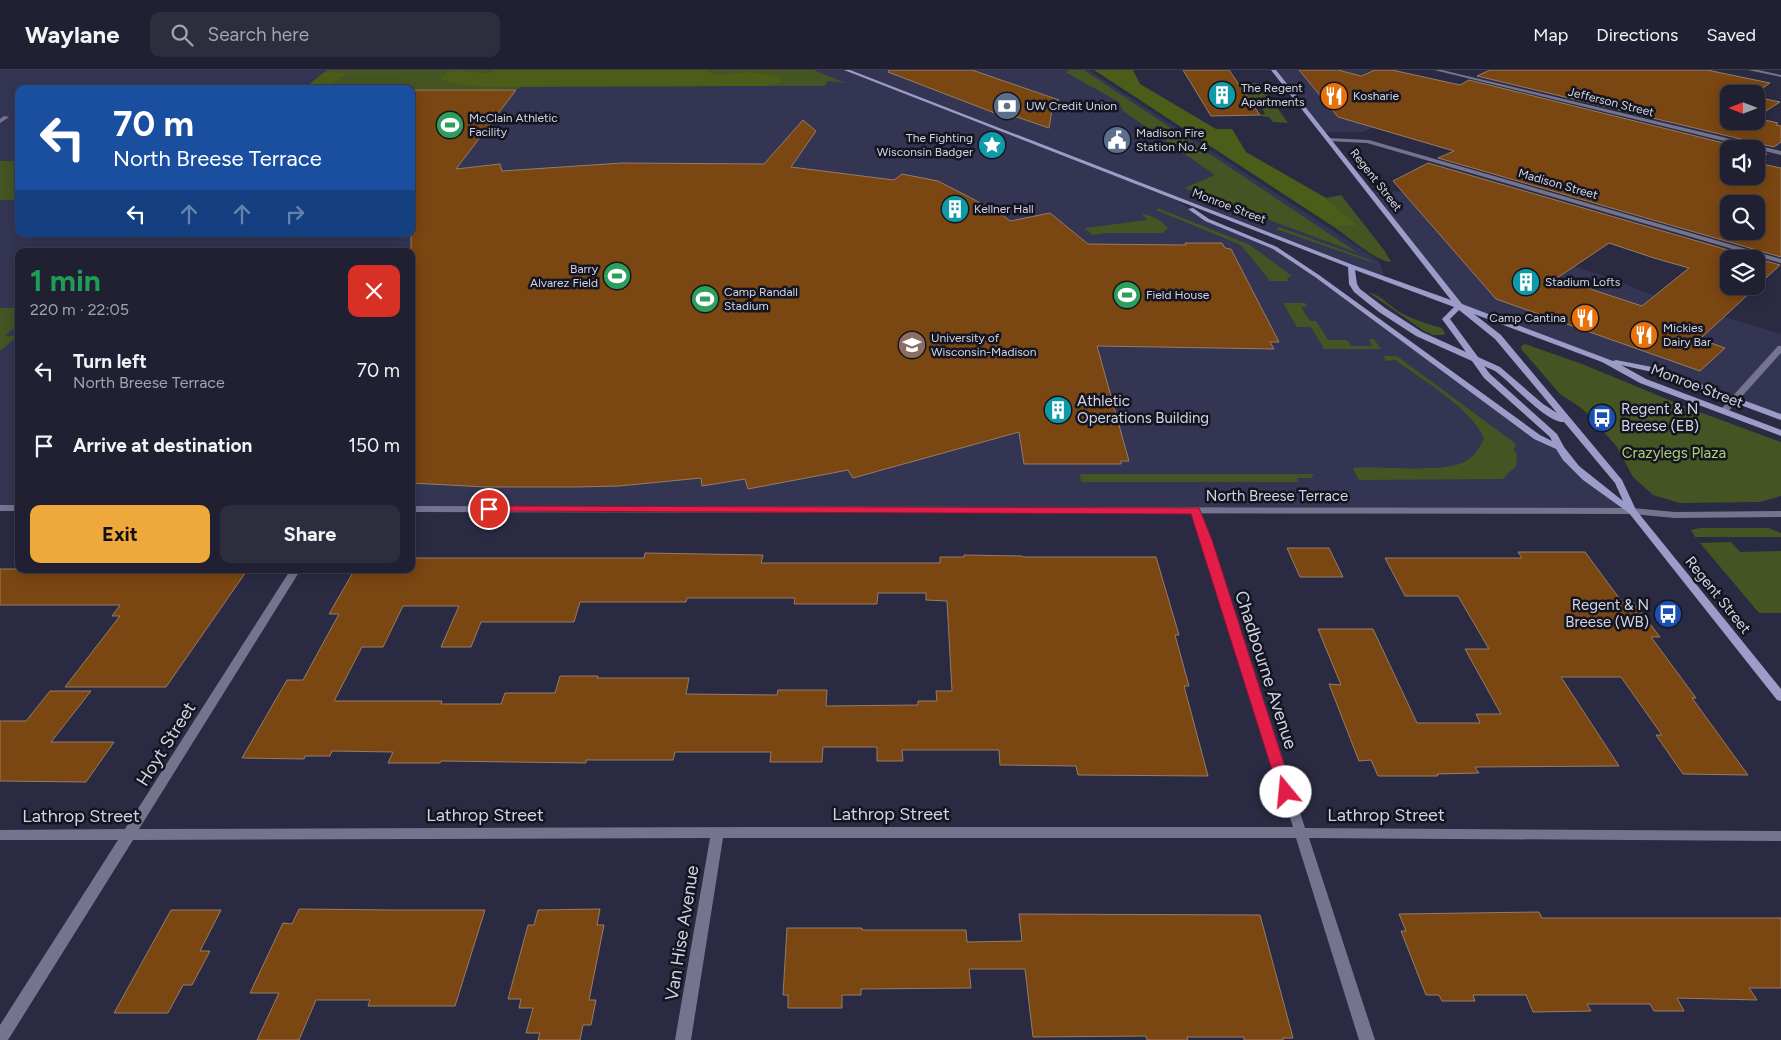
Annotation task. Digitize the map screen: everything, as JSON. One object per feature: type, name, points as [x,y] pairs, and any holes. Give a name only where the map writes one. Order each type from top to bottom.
[{"type":"main road","name":"Monroe Street","points":[[846,70],[1350,266],[1605,360],[1643,381],[1781,433]]},
{"type":"main road","name":"Regent Street","points":[[1273,70],[1459,306],[1498,337],[1619,482],[1632,511],[1781,697]]},
{"type":"main road","points":[[1171,196],[1207,220],[1274,248],[1317,276],[1537,436],[1558,447]]},
{"type":"main road","points":[[1350,266],[1357,290],[1382,310],[1419,334],[1497,369],[1540,406],[1571,426]]},
{"type":"main road","name":"Regent Street","points":[[1459,306],[1446,319],[1487,376],[1554,436],[1558,447],[1590,482],[1632,511]]},
{"type":"main road","name":"Monroe Street","points":[[1605,360],[1654,370],[1781,417]]},
{"type":"street","name":"Jefferson Street","points":[[1436,70],[1781,153]]},
{"type":"street","points":[[1750,70],[1781,76]]},
{"type":"street","points":[[0,121],[6,117]]},
{"type":"street","name":"Madison Street","points":[[1328,140],[1367,141],[1781,261]]},
{"type":"street","points":[[1724,411],[1781,348]]},
{"type":"street","points":[[0,508],[15,508]]},
{"type":"street","name":"North Breese Terrace","points":[[415,509],[1632,511],[1675,515],[1781,514]]},
{"type":"street","name":"Chadbourne Avenue","points":[[1195,510],[1210,549],[1299,834],[1367,1040]]},
{"type":"street","name":"Hoyt Street","points":[[0,1039],[294,573]]},
{"type":"street","name":"Lathrop Street","points":[[0,835],[717,833],[1781,836]]},
{"type":"street","name":"Van Hise Avenue","points":[[684,1040],[717,833]]},
{"type":"shaded area","name":"University of Wisconsin-Madison","points":[[0,70],[1089,70],[1379,261],[1385,279],[1174,199],[1207,220],[1275,248],[1558,447],[1590,482],[1632,511],[415,509],[415,248],[15,248],[15,508],[0,508]]},
{"type":"shaded area","points":[[1273,70],[1372,70],[1337,84],[1421,107],[1363,132],[1322,132]]},
{"type":"shaded area","points":[[1370,191],[1413,192],[1522,249],[1610,278],[1652,295],[1781,334],[1781,417],[1654,370],[1605,360],[1459,306]]},
{"type":"green space","points":[[327,70],[814,70],[845,83],[828,81],[824,86],[520,86],[518,89],[496,90],[415,90],[415,85],[308,85]]},
{"type":"green space","points":[[452,70],[490,73],[492,70],[707,70],[716,75],[749,72],[778,76],[782,80],[779,83],[766,86],[486,87],[463,85],[442,80],[442,77]]},
{"type":"green space","points":[[1084,70],[1358,253],[1184,188],[1215,175],[1123,111],[1119,102],[1065,72]]},
{"type":"green space","points":[[1094,70],[1133,70],[1140,84],[1216,129],[1232,129],[1246,152],[1326,198],[1357,226],[1334,227]]},
{"type":"green space","points":[[325,72],[346,73],[331,85],[308,85]]},
{"type":"green space","points":[[1244,83],[1258,83],[1270,98],[1246,98],[1237,85],[1245,85]]},
{"type":"green space","points":[[1261,106],[1276,106],[1288,123],[1273,122],[1269,117],[1260,116],[1265,114]]},
{"type":"green space","points":[[0,161],[15,161],[15,200],[0,200]]},
{"type":"green space","points":[[1341,195],[1384,250],[1391,262],[1378,258],[1334,227],[1356,226],[1326,198]]},
{"type":"green space","points":[[1158,208],[1250,245],[1292,276],[1287,278],[1289,281],[1270,281],[1241,245],[1156,210]]},
{"type":"green space","points":[[1142,214],[1164,223],[1168,229],[1162,233],[1108,233],[1092,235],[1085,228],[1147,220]]},
{"type":"green space","points":[[1279,227],[1370,260],[1374,263],[1276,229]]},
{"type":"green space","points":[[1368,292],[1380,297],[1408,316],[1442,328],[1445,333],[1444,335],[1433,335],[1424,331]]},
{"type":"green space","points":[[1283,303],[1305,303],[1307,307],[1301,307],[1310,321],[1316,321],[1328,340],[1347,340],[1351,346],[1372,346],[1369,339],[1374,339],[1381,349],[1324,349],[1311,327],[1297,327]]},
{"type":"green space","points":[[0,308],[15,308],[15,327],[5,336],[15,336],[15,338],[0,351]]},
{"type":"green space","name":"Crazylegs Plaza","points":[[1525,344],[1582,364],[1686,407],[1781,442],[1781,496],[1760,502],[1680,503],[1653,495],[1633,477],[1617,447],[1591,417],[1560,394],[1522,350],[1521,346]]},
{"type":"green space","points":[[1383,356],[1397,356],[1516,444],[1514,449],[1517,455],[1516,467],[1504,479],[1359,480],[1354,468],[1427,468],[1464,462],[1471,458],[1484,439],[1469,416],[1445,395],[1395,360],[1386,361]]},
{"type":"green space","points":[[1080,474],[1314,474],[1311,478],[1297,478],[1298,482],[1081,482]]},
{"type":"green space","points":[[1700,528],[1769,528],[1781,533],[1781,537],[1695,537],[1691,530]]},
{"type":"green space","points":[[1731,542],[1740,552],[1781,551],[1781,613],[1759,613],[1700,543]]},
{"type":"building","points":[[889,70],[972,70],[1059,100],[1050,103],[1053,104],[1049,128],[1011,115],[1005,117],[888,72]]},
{"type":"building","name":"The Regent Apartments","points":[[1183,70],[1229,70],[1260,115],[1211,116]]},
{"type":"building","points":[[1299,70],[1338,70],[1361,76],[1375,70],[1392,70],[1460,85],[1469,80],[1720,142],[1720,185],[1765,185],[1765,165],[1781,168],[1781,257],[1765,252],[1765,250],[1757,250],[1722,240],[1765,240],[1765,195],[1720,195],[1720,239],[1438,158],[1454,151],[1338,117]]},
{"type":"building","points":[[1490,70],[1707,70],[1770,83],[1765,86],[1720,85],[1720,130],[1765,130],[1765,120],[1778,123],[1776,125],[1781,126],[1781,142],[1774,147],[1765,145],[1765,140],[1745,140],[1477,76]]},
{"type":"building","name":"Camp Randall Stadium","points":[[415,90],[516,90],[456,169],[500,164],[502,171],[622,163],[764,164],[803,120],[816,131],[791,167],[894,180],[902,174],[938,181],[1000,213],[1010,221],[1050,213],[1088,244],[1186,245],[1185,243],[1222,243],[1225,248],[1231,249],[1279,342],[1270,342],[1274,349],[1097,346],[1129,461],[1121,461],[1121,464],[1024,464],[1019,432],[853,478],[848,470],[748,489],[745,479],[702,486],[701,478],[619,486],[577,487],[485,487],[415,483],[415,248],[411,248],[411,237],[415,237]]},
{"type":"building","points":[[1765,99],[1780,102],[1765,111]]},
{"type":"building","points":[[1428,163],[1728,250],[1720,250],[1720,295],[1748,295],[1700,339],[1725,348],[1700,371],[1496,299],[1393,181]],"holes":[[[1609,243],[1689,268],[1642,306],[1557,278]]]},
{"type":"building","points":[[1765,261],[1780,265],[1765,279]]},
{"type":"building","points":[[1287,548],[1329,548],[1343,577],[1300,577]]},
{"type":"building","points":[[1518,552],[1585,552],[1622,602],[1633,602],[1660,637],[1651,637],[1696,698],[1692,698],[1748,775],[1683,774],[1656,735],[1662,735],[1621,677],[1561,677],[1619,766],[1475,767],[1479,773],[1437,774],[1438,776],[1378,776],[1371,760],[1359,761],[1329,684],[1341,685],[1318,629],[1373,629],[1417,723],[1480,723],[1476,714],[1501,714],[1465,649],[1489,649],[1458,596],[1405,596],[1385,558],[1522,558]]},
{"type":"building","points":[[645,553],[763,555],[761,563],[940,563],[940,557],[964,557],[964,555],[1156,557],[1179,635],[1175,635],[1189,686],[1184,686],[1208,776],[1078,775],[1076,766],[1000,765],[999,750],[902,750],[903,761],[877,761],[877,747],[823,747],[822,762],[770,762],[771,752],[675,752],[673,760],[586,760],[586,763],[441,761],[440,763],[388,763],[393,752],[332,751],[330,756],[305,756],[304,759],[242,758],[287,680],[303,680],[339,614],[329,614],[353,573],[415,573],[415,558],[644,558]],"holes":[[[878,593],[926,593],[926,600],[947,601],[952,691],[936,691],[937,701],[918,701],[918,705],[826,706],[827,690],[778,690],[777,695],[686,694],[689,678],[597,678],[598,676],[560,676],[555,693],[505,693],[501,704],[441,704],[442,701],[334,701],[362,647],[383,647],[403,606],[459,606],[441,647],[471,647],[481,622],[574,622],[580,602],[686,602],[687,598],[795,598],[794,604],[877,604]]]},
{"type":"building","points":[[0,569],[15,569],[15,573],[245,573],[166,687],[65,687],[120,616],[112,616],[120,605],[0,605]]},
{"type":"building","points":[[50,691],[91,691],[51,742],[114,742],[86,782],[0,781],[0,721],[26,721]]},
{"type":"building","points":[[299,909],[485,910],[455,1006],[368,1006],[370,1000],[316,1000],[299,1040],[257,1040],[279,993],[250,993],[283,923],[292,924]]},
{"type":"building","points":[[600,909],[597,925],[604,925],[589,1000],[596,1000],[591,1025],[583,1025],[580,1040],[538,1040],[540,1033],[526,1033],[533,1008],[519,1008],[521,999],[508,999],[528,925],[534,925],[538,910]]},
{"type":"building","points":[[171,910],[221,910],[200,951],[210,951],[192,985],[183,985],[168,1013],[114,1013]]},
{"type":"building","points":[[1539,912],[1542,918],[1781,918],[1781,988],[1749,988],[1757,1000],[1677,998],[1684,1011],[1654,1011],[1650,1004],[1587,1004],[1591,1011],[1533,1012],[1526,995],[1473,995],[1475,1001],[1442,1001],[1439,995],[1426,995],[1401,931],[1406,931],[1399,914]]},
{"type":"building","points":[[1019,914],[1260,915],[1293,1038],[1283,1038],[1283,1040],[1244,1040],[1244,1037],[1187,1037],[1188,1040],[1147,1040],[1146,1036],[1033,1037],[1025,969],[969,969],[971,988],[861,989],[861,995],[842,995],[842,1008],[788,1008],[788,995],[783,995],[787,928],[966,930],[967,942],[1022,941]]},
{"type":"place","name":"The Regent Apartments","points":[[1222,95]]},
{"type":"place","name":"Kosharie","points":[[1334,96]]},
{"type":"place","name":"UW Credit Union","points":[[1007,106]]},
{"type":"place","name":"McClain Athletic Facility","points":[[450,125]]},
{"type":"place","name":"Madison Fire Station No. 4","points":[[1117,140]]},
{"type":"place","name":"The Fighting Wisconsin Badger","points":[[992,145]]},
{"type":"place","name":"Kellner Hall","points":[[955,209]]},
{"type":"place","name":"Barry Alvarez Field","points":[[617,276]]},
{"type":"place","name":"Stadium Lofts","points":[[1526,282]]},
{"type":"place","name":"Field House","points":[[1127,295]]},
{"type":"place","name":"Camp Randall Stadium","points":[[705,299]]},
{"type":"place","name":"Camp Cantina","points":[[1585,318]]},
{"type":"place","name":"Mickies Dairy Bar","points":[[1644,335]]},
{"type":"place","name":"University of Wisconsin-Madison","points":[[912,345]]},
{"type":"place","name":"Athletic Operations Building","points":[[1058,410]]},
{"type":"place","name":"Regent & N Breese (EB)","points":[[1602,418]]},
{"type":"place","name":"Regent & N Breese (WB)","points":[[1668,614]]},
{"type":"route","points":[[489,509],[1195,510],[1207,540],[1286,792]]}]
